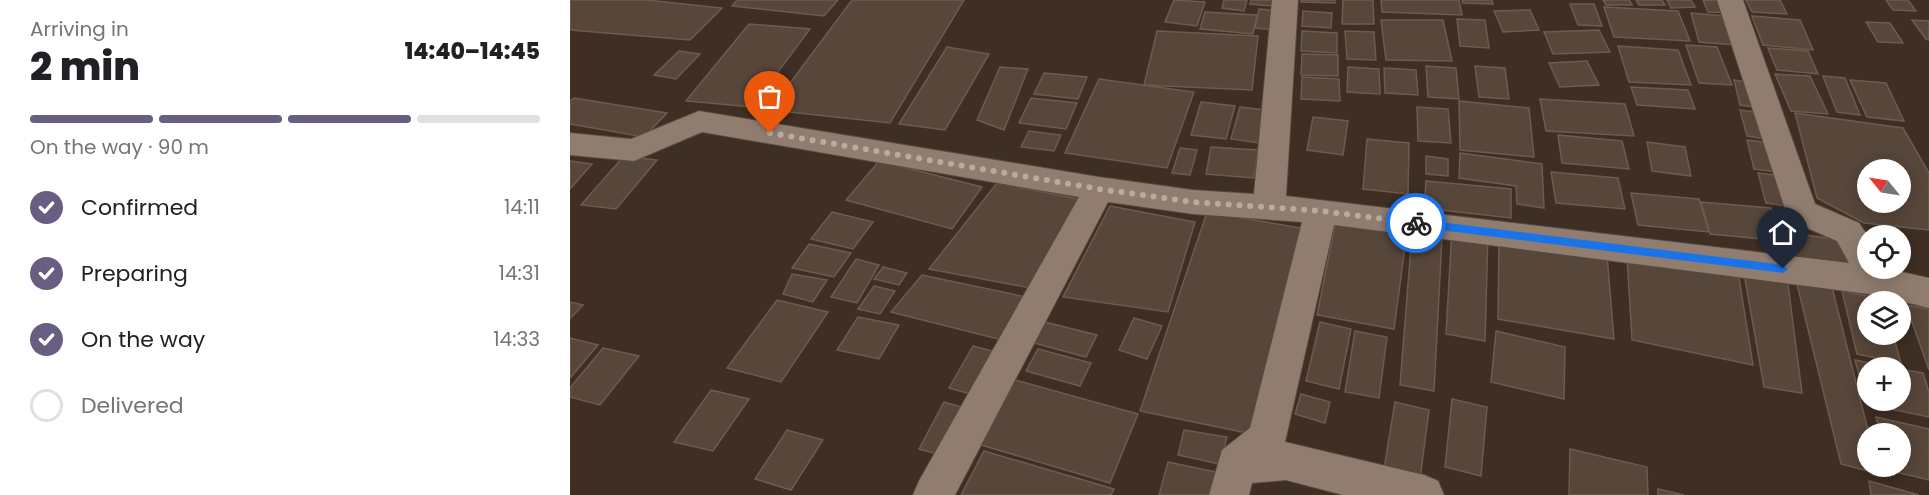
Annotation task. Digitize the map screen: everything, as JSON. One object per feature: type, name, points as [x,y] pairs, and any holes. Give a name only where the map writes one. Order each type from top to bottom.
[{"type":"street","points":[[1269,207],[1285,0]]},
{"type":"street","points":[[1730,0],[1802,212],[1848,232],[1857,248]]},
{"type":"street","points":[[570,144],[634,150],[699,122],[1099,189],[1193,202],[1321,211],[1857,271]]},
{"type":"street","points":[[933,495],[1099,189]]},
{"type":"street","points":[[1232,480],[1268,439],[1321,211]]},
{"type":"street","points":[[1890,279],[1929,293]]},
{"type":"street","points":[[1232,480],[1286,461],[1424,495]]},
{"type":"building","points":[[570,0],[647,0],[722,8],[690,40],[570,30]]},
{"type":"building","points":[[737,0],[838,0],[824,16],[732,6]]},
{"type":"building","points":[[852,0],[964,0],[890,123],[770,110]]},
{"type":"building","points":[[1174,0],[1205,2],[1197,26],[1165,22]]},
{"type":"building","points":[[1224,0],[1247,0],[1244,11],[1222,8]]},
{"type":"building","points":[[1251,0],[1274,0],[1273,6],[1250,4]]},
{"type":"building","points":[[1301,0],[1335,0],[1335,3],[1301,2]]},
{"type":"building","points":[[1343,0],[1373,0],[1374,24],[1342,24]]},
{"type":"building","points":[[1381,0],[1459,0],[1462,15],[1382,12]]},
{"type":"building","points":[[1462,0],[1492,0],[1493,4],[1463,3]]},
{"type":"building","points":[[1603,0],[1629,0],[1632,5],[1606,5]]},
{"type":"building","points":[[1636,0],[1662,0],[1665,5],[1639,5]]},
{"type":"building","points":[[1667,0],[1691,0],[1695,7],[1671,8]]},
{"type":"building","points":[[1703,0],[1734,1],[1740,13],[1708,12]]},
{"type":"building","points":[[1746,0],[1780,0],[1787,14],[1752,12]]},
{"type":"building","points":[[1886,0],[1908,0],[1916,11],[1893,10]]},
{"type":"building","points":[[1570,4],[1594,4],[1602,26],[1578,25]]},
{"type":"building","points":[[1604,7],[1678,11],[1690,41],[1614,37]]},
{"type":"building","points":[[1259,9],[1282,11],[1278,30],[1255,28]]},
{"type":"building","points":[[1530,10],[1539,30],[1503,32],[1494,11]]},
{"type":"building","points":[[1303,11],[1332,13],[1331,28],[1302,26]]},
{"type":"building","points":[[1205,12],[1257,15],[1253,34],[1200,29]]},
{"type":"building","points":[[1691,13],[1738,17],[1748,46],[1699,42]]},
{"type":"building","points":[[1752,16],[1800,20],[1813,50],[1763,45]]},
{"type":"building","points":[[1457,19],[1485,20],[1489,48],[1460,46]]},
{"type":"building","points":[[1381,20],[1443,20],[1452,61],[1386,60]]},
{"type":"building","points":[[1912,20],[1929,21],[1929,40],[1926,39]]},
{"type":"building","points":[[1866,22],[1890,23],[1903,43],[1878,42]]},
{"type":"building","points":[[749,24],[810,29],[752,107],[686,101]]},
{"type":"building","points":[[1599,30],[1610,52],[1553,54],[1544,32]]},
{"type":"building","points":[[1157,31],[1258,36],[1252,90],[1144,85]]},
{"type":"building","points":[[1302,31],[1337,33],[1337,53],[1301,51]]},
{"type":"building","points":[[1345,31],[1374,32],[1376,60],[1347,59]]},
{"type":"building","points":[[1686,45],[1717,47],[1732,85],[1699,83]]},
{"type":"building","points":[[1618,46],[1678,50],[1691,85],[1629,82]]},
{"type":"building","points":[[947,47],[989,54],[945,130],[899,124]]},
{"type":"building","points":[[1768,48],[1808,51],[1818,74],[1777,70]]},
{"type":"building","points":[[679,51],[700,54],[676,79],[654,75]]},
{"type":"building","points":[[1302,54],[1338,55],[1338,76],[1301,75]]},
{"type":"building","points":[[1587,61],[1599,85],[1560,87],[1549,63]]},
{"type":"building","points":[[1426,66],[1456,68],[1459,99],[1428,97]]},
{"type":"building","points":[[1475,66],[1505,68],[1509,99],[1479,97]]},
{"type":"building","points":[[1000,67],[1028,69],[1004,130],[977,120]]},
{"type":"building","points":[[1348,67],[1379,69],[1380,94],[1347,92]]},
{"type":"building","points":[[1384,68],[1416,70],[1418,95],[1385,93]]},
{"type":"building","points":[[1044,73],[1087,77],[1078,99],[1034,94]]},
{"type":"building","points":[[1775,74],[1810,76],[1828,114],[1791,111]]},
{"type":"building","points":[[1823,76],[1845,78],[1860,115],[1837,112]]},
{"type":"building","points":[[1302,77],[1339,79],[1340,101],[1301,99]]},
{"type":"building","points":[[1099,79],[1194,92],[1167,168],[1065,153]]},
{"type":"building","points":[[1734,80],[1769,85],[1777,110],[1740,105]]},
{"type":"building","points":[[1850,80],[1886,83],[1904,121],[1867,117]]},
{"type":"building","points":[[1631,87],[1688,90],[1695,109],[1637,105]]},
{"type":"building","points":[[574,98],[667,113],[644,137],[570,124],[570,101]]},
{"type":"building","points":[[1031,98],[1077,103],[1066,129],[1019,123]]},
{"type":"building","points":[[1540,99],[1625,104],[1634,136],[1546,131]]},
{"type":"building","points":[[1459,101],[1529,108],[1534,157],[1460,150]]},
{"type":"building","points":[[1201,102],[1235,106],[1226,139],[1191,135]]},
{"type":"building","points":[[1240,107],[1274,111],[1266,144],[1231,139]]},
{"type":"building","points":[[1417,107],[1448,109],[1451,143],[1418,141]]},
{"type":"building","points":[[1740,110],[1777,115],[1785,142],[1747,136]]},
{"type":"building","points":[[1795,113],[1903,128],[1929,173],[1929,230],[1911,228],[1911,225],[1864,223],[1817,198]]},
{"type":"building","points":[[1313,117],[1348,121],[1343,155],[1307,150]]},
{"type":"building","points":[[1029,131],[1061,135],[1054,151],[1021,147]]},
{"type":"building","points":[[1558,135],[1622,141],[1629,169],[1562,163]]},
{"type":"building","points":[[1367,139],[1409,143],[1408,194],[1363,189]]},
{"type":"building","points":[[1747,140],[1785,145],[1794,174],[1754,169]]},
{"type":"building","points":[[1647,142],[1685,147],[1691,176],[1652,171]]},
{"type":"building","points":[[1211,147],[1258,150],[1254,178],[1206,174]]},
{"type":"building","points":[[1180,148],[1197,150],[1190,175],[1172,173]]},
{"type":"building","points":[[1460,153],[1542,164],[1544,208],[1517,204],[1516,186],[1459,178]]},
{"type":"building","points":[[624,156],[657,160],[616,209],[581,205]]},
{"type":"building","points":[[1426,156],[1448,159],[1448,176],[1426,174]]},
{"type":"building","points":[[570,161],[592,164],[570,189]]},
{"type":"building","points":[[879,161],[982,187],[952,229],[846,200]]},
{"type":"building","points":[[1551,172],[1618,178],[1625,209],[1556,203]]},
{"type":"building","points":[[1758,173],[1798,178],[1807,209],[1766,203]]},
{"type":"building","points":[[1426,181],[1511,189],[1511,218],[1424,208]]},
{"type":"building","points":[[997,183],[1089,201],[1041,290],[929,269]]},
{"type":"building","points":[[1631,193],[1699,199],[1709,232],[1638,225]]},
{"type":"building","points":[[1701,202],[1771,208],[1783,241],[1710,234]]},
{"type":"building","points":[[1110,206],[1195,222],[1168,312],[1063,297]]},
{"type":"building","points":[[832,212],[873,222],[853,249],[811,239]]},
{"type":"building","points":[[1207,212],[1301,228],[1252,434],[1140,411]]},
{"type":"building","points":[[1819,215],[1856,267],[1795,257],[1791,233],[1827,238]]},
{"type":"building","points":[[1336,220],[1407,232],[1394,329],[1317,315]]},
{"type":"building","points":[[1452,228],[1488,234],[1485,341],[1446,334]]},
{"type":"building","points":[[1412,234],[1442,238],[1434,391],[1400,385]]},
{"type":"building","points":[[1499,238],[1607,255],[1614,339],[1498,319]]},
{"type":"building","points":[[809,244],[851,253],[834,277],[792,268]]},
{"type":"building","points":[[1627,257],[1739,278],[1753,365],[1632,340]]},
{"type":"building","points":[[856,259],[879,265],[857,303],[831,297]]},
{"type":"building","points":[[883,267],[907,273],[899,285],[874,279]]},
{"type":"building","points":[[1743,268],[1788,284],[1802,393],[1764,387]]},
{"type":"building","points":[[792,274],[827,280],[813,302],[783,294]]},
{"type":"building","points":[[922,275],[1040,300],[1014,343],[891,312]]},
{"type":"building","points":[[1795,276],[1832,287],[1857,386],[1857,411],[1863,411],[1866,423],[1857,423],[1857,468],[1841,464]]},
{"type":"building","points":[[874,286],[895,291],[880,314],[858,309]]},
{"type":"building","points":[[1842,291],[1857,294],[1857,345],[1896,345],[1899,357],[1872,357],[1857,354]]},
{"type":"building","points":[[777,300],[828,312],[781,382],[727,368]]},
{"type":"building","points":[[570,302],[583,305],[570,319]]},
{"type":"building","points":[[1911,306],[1929,309],[1929,370],[1911,319]]},
{"type":"building","points":[[858,317],[899,325],[879,359],[837,350]]},
{"type":"building","points":[[1134,318],[1162,326],[1147,359],[1119,350]]},
{"type":"building","points":[[1045,322],[1097,335],[1086,357],[1034,343]]},
{"type":"building","points":[[1320,322],[1351,329],[1339,389],[1306,381]]},
{"type":"building","points":[[1355,331],[1387,337],[1379,398],[1345,392]]},
{"type":"building","points":[[1496,331],[1565,347],[1564,399],[1491,382]]},
{"type":"building","points":[[570,338],[598,345],[570,378]]},
{"type":"building","points":[[973,346],[1007,355],[985,398],[949,388]]},
{"type":"building","points":[[603,348],[639,356],[600,405],[570,397],[570,388]]},
{"type":"building","points":[[1038,349],[1091,363],[1080,386],[1026,371]]},
{"type":"building","points":[[1911,371],[1923,373],[1929,392],[1929,417],[1900,411],[1911,411]]},
{"type":"building","points":[[1015,380],[1138,414],[1110,483],[981,445]]},
{"type":"building","points":[[711,390],[749,399],[713,451],[674,442]]},
{"type":"building","points":[[1301,394],[1330,402],[1325,423],[1295,414]]},
{"type":"building","points":[[1452,399],[1487,407],[1481,476],[1445,467]]},
{"type":"building","points":[[944,402],[980,412],[956,459],[919,449]]},
{"type":"building","points":[[1395,402],[1429,410],[1420,479],[1384,469]]},
{"type":"building","points":[[1876,417],[1902,423],[1877,423]]},
{"type":"building","points":[[1911,425],[1929,429],[1929,480],[1911,476]]},
{"type":"building","points":[[787,430],[823,440],[791,490],[755,479]]},
{"type":"building","points":[[1184,430],[1227,437],[1220,464],[1178,455]]},
{"type":"building","points":[[1570,449],[1647,467],[1648,495],[1569,495]]},
{"type":"building","points":[[984,451],[1114,489],[1111,495],[961,495]]},
{"type":"building","points":[[1168,462],[1221,473],[1215,495],[1159,495]]},
{"type":"building","points":[[1869,481],[1919,495],[1871,495]]},
{"type":"building","points":[[1658,489],[1684,495],[1658,495]]},
{"type":"way so far","points":[[770,133],[1099,189],[1193,202],[1321,211],[1416,223]]},
{"type":"route","points":[[1416,223],[1783,269]]}]
